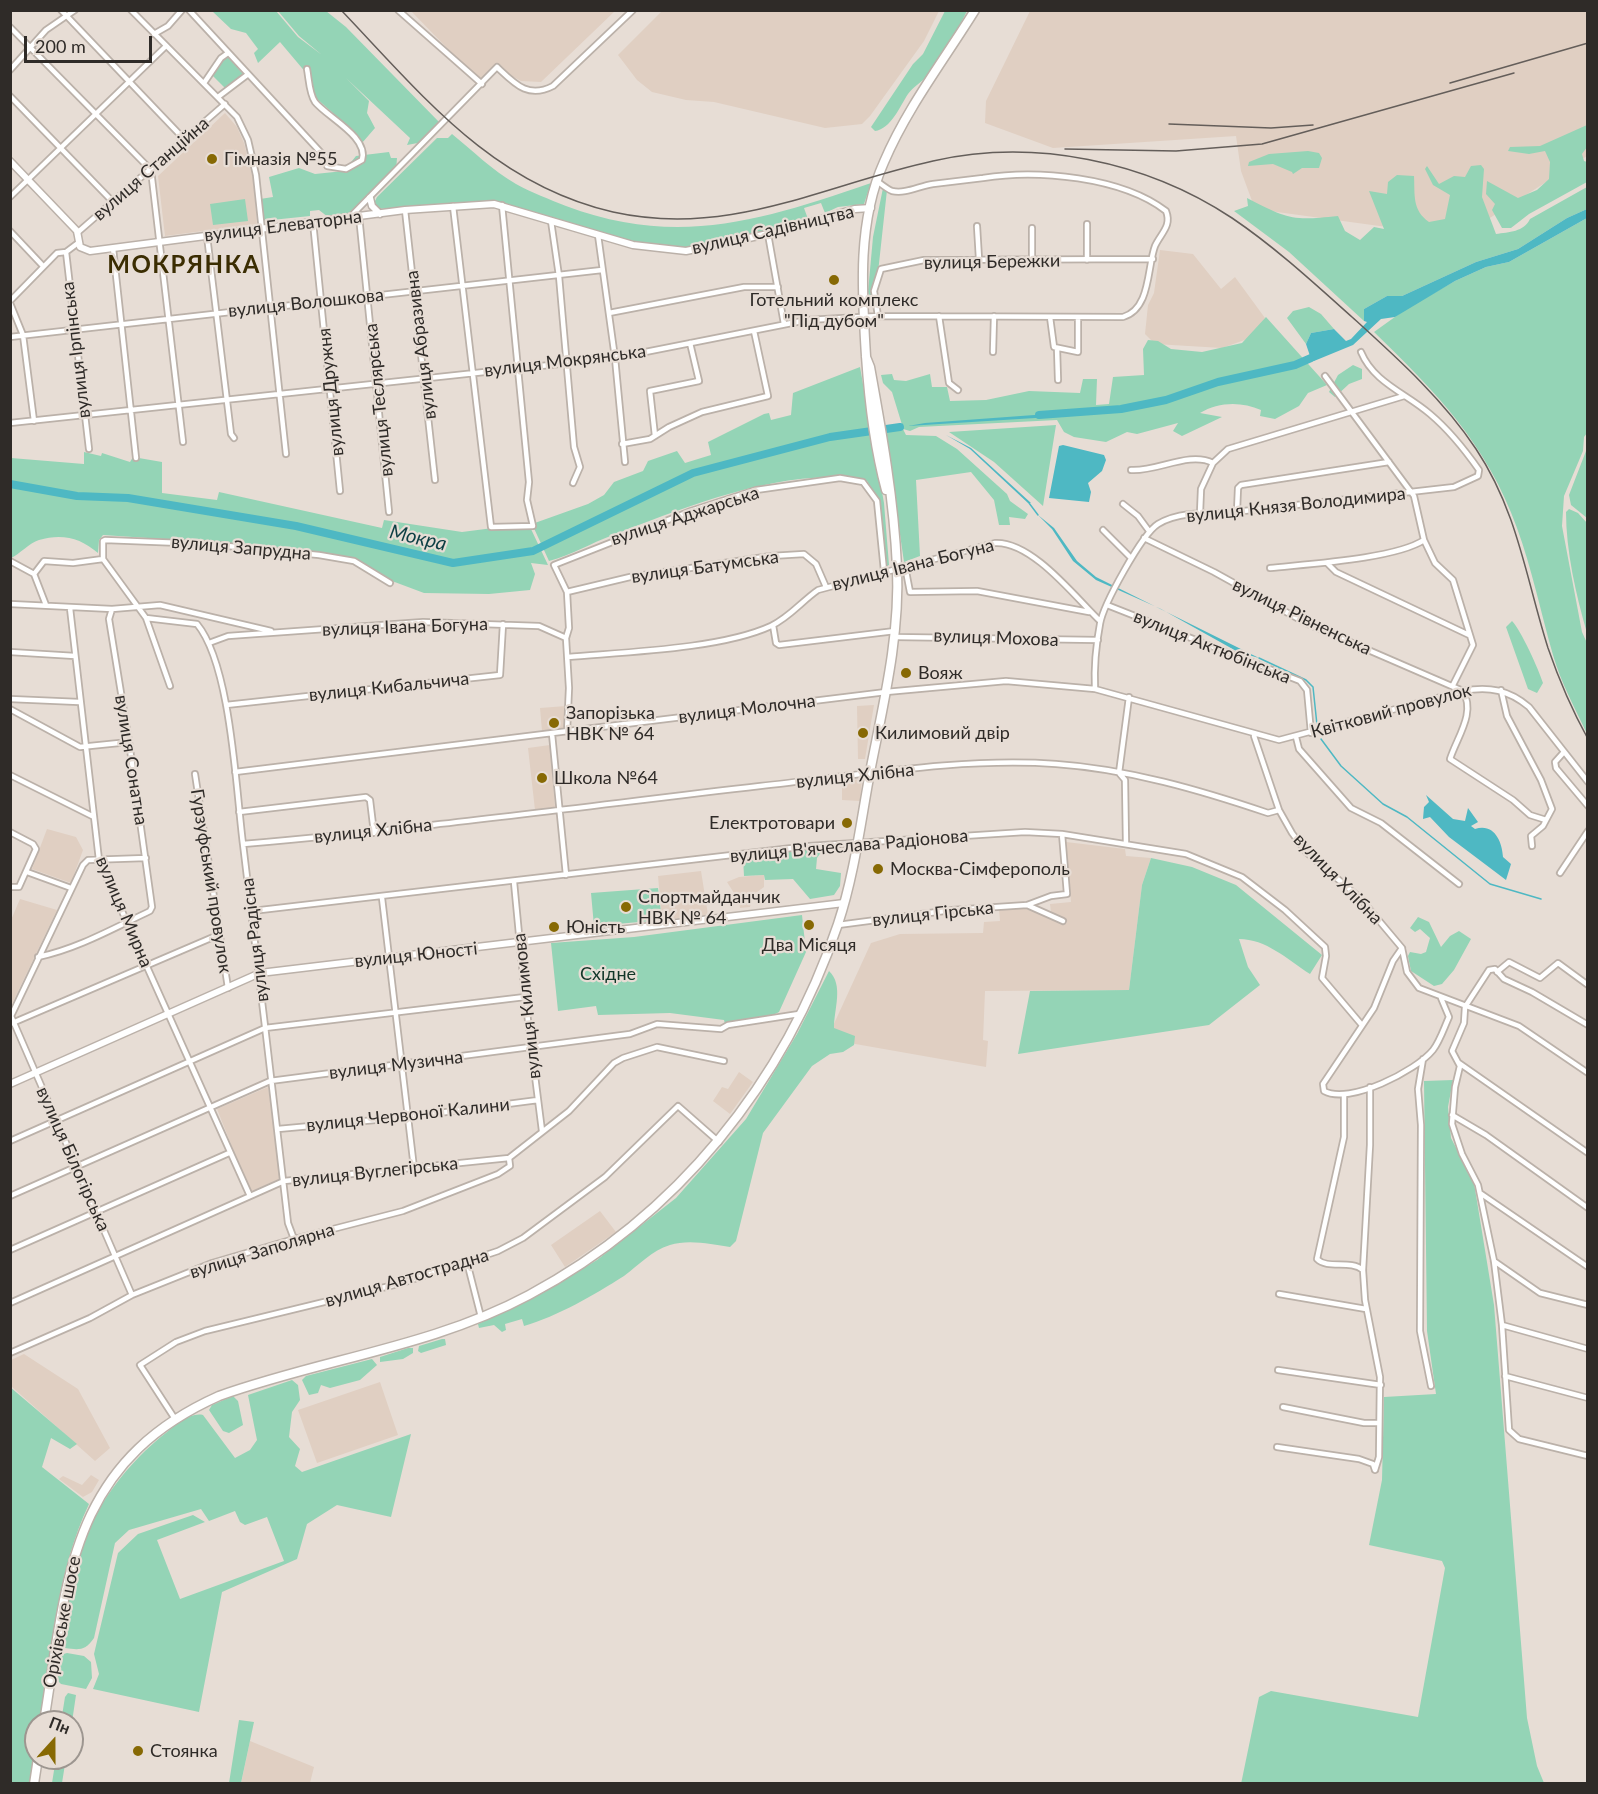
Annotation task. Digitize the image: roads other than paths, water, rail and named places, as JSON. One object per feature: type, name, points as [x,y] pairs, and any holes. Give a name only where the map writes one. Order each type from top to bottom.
[{"type":"highway","name":"Оріхівське шосе","points":[[46,1710],[65,1587],[74,1556],[96,1502],[124,1463],[145,1441],[175,1419],[239,1389],[448,1331],[533,1293],[627,1231],[665,1197],[719,1142],[778,1058],[801,1014],[838,925],[858,843],[895,634],[901,568],[873,404],[862,316],[862,265],[871,208],[884,162],[924,88],[975,10]]},
{"type":"street","points":[[61,10],[184,140]]},
{"type":"street","points":[[10,70],[52,25],[67,18],[75,10]]},
{"type":"street","points":[[131,10],[225,104],[242,124],[248,140],[256,174],[286,454]]},
{"type":"street","points":[[154,34],[168,26],[182,10]]},
{"type":"street","points":[[189,10],[325,157],[327,166],[346,169],[362,160],[362,149],[351,133],[315,101],[307,69]]},
{"type":"street","points":[[398,10],[482,84]]},
{"type":"street","points":[[350,218],[497,68],[521,89],[531,92],[545,90],[553,86],[633,10]]},
{"type":"street","points":[[10,27],[151,170],[183,442]]},
{"type":"street","points":[[10,197],[166,46]]},
{"type":"street","points":[[204,83],[221,58],[228,53]]},
{"type":"street","points":[[218,97],[247,75]]},
{"type":"street","points":[[10,96],[113,202]]},
{"type":"street","name":"вулиця Станційна","points":[[77,233],[225,104]]},
{"type":"street","points":[[10,161],[77,233],[78,243],[66,252],[57,254],[10,302],[23,335],[34,421]]},
{"type":"street","points":[[877,181],[891,190],[905,192],[931,184],[1029,175],[1110,185],[1137,193],[1167,213],[1167,225],[1156,245],[1153,259]]},
{"type":"street","points":[[370,198],[372,206],[380,214]]},
{"type":"street","points":[[453,206],[491,527],[534,526],[527,500],[529,482],[502,205]]},
{"type":"street","name":"вулиця Елеваторна","points":[[78,243],[84,250],[113,248],[405,210],[502,205]]},
{"type":"street","name":"вулиця Садівництва","points":[[502,205],[651,249],[686,251],[768,234],[855,209],[871,208]]},
{"type":"street","name":"вулиця Абразивна","points":[[405,210],[435,480]]},
{"type":"street","name":"вулиця Теслярська","points":[[359,216],[389,512]]},
{"type":"street","points":[[551,220],[568,362],[574,447],[580,467],[573,483]]},
{"type":"street","name":"вулиця Дружня","points":[[313,222],[340,491]]},
{"type":"street","points":[[1087,224],[1087,260]]},
{"type":"street","points":[[977,226],[979,259]]},
{"type":"street","points":[[1032,228],[1032,260]]},
{"type":"street","points":[[10,231],[44,266]]},
{"type":"street","points":[[768,234],[784,324]]},
{"type":"street","points":[[598,235],[615,358],[625,462]]},
{"type":"street","points":[[207,236],[226,401],[231,434],[234,438]]},
{"type":"street","points":[[113,248],[136,458]]},
{"type":"street","name":"вулиця Ірпінська","points":[[66,252],[89,449]]},
{"type":"street","name":"вулиця Бережки","points":[[878,316],[874,291],[881,268],[924,260],[1153,259]]},
{"type":"street","name":"вулиця Мокрянська","points":[[10,423],[226,401],[519,366],[615,358],[784,324],[862,316],[1128,316],[1141,299],[1153,259]]},
{"type":"street","name":"вулиця Волошкова","points":[[10,337],[602,270]]},
{"type":"street","points":[[609,313],[744,287],[778,287]]},
{"type":"street","points":[[939,316],[949,383],[958,390]]},
{"type":"street","points":[[993,352],[994,316]]},
{"type":"street","points":[[1050,317],[1053,346],[1079,351],[1078,317]]},
{"type":"street","points":[[622,444],[650,440],[702,412],[768,396],[753,331]]},
{"type":"street","points":[[656,436],[650,391],[699,381],[690,343]]},
{"type":"street","points":[[1057,348],[1058,380]]},
{"type":"street","points":[[1361,352],[1374,372],[1404,396]]},
{"type":"street","points":[[1325,376],[1411,493],[1424,540],[1434,563],[1453,580],[1473,645],[1472,652],[1453,686]]},
{"type":"street","points":[[1200,513],[1201,489],[1213,463],[1228,449],[1404,396]]},
{"type":"street","name":"вулиця Князя Володимира","points":[[1107,605],[1131,558],[1149,531],[1173,518],[1200,513],[1411,493],[1454,487],[1467,479],[1478,476],[1479,470],[1469,455],[1435,418],[1404,396]]},
{"type":"street","points":[[1131,470],[1147,470],[1204,459],[1213,463]]},
{"type":"street","points":[[1237,511],[1238,488],[1241,485],[1389,462]]},
{"type":"street","name":"вулиця Аджарська","points":[[567,592],[554,565],[602,544],[690,511],[756,490],[840,478],[863,482],[877,501],[885,571]]},
{"type":"street","points":[[1124,504],[1138,516],[1149,531]]},
{"type":"street","points":[[1103,531],[1131,558]]},
{"type":"street","name":"вулиця Рівненська","points":[[1144,538],[1214,572],[1306,623],[1463,691]]},
{"type":"street","name":"вулиця Запрудна","points":[[103,559],[105,540],[156,540],[263,548],[354,561],[390,583]]},
{"type":"street","points":[[1270,567],[1327,563],[1400,549],[1424,540]]},
{"type":"street","name":"вулиця Івана Богуна","points":[[568,657],[734,638],[773,625],[798,609],[818,590],[826,587],[985,544],[1005,542],[1036,559],[1100,621]]},
{"type":"street","name":"вулиця Батумська","points":[[567,592],[630,577],[771,556],[804,555],[816,564],[826,587]]},
{"type":"street","points":[[34,574],[44,561],[73,563],[103,559],[146,618],[170,686]]},
{"type":"street","points":[[10,561],[34,574],[46,605]]},
{"type":"street","points":[[1327,563],[1335,572],[1469,635]]},
{"type":"street","points":[[901,568],[910,592],[977,591],[1090,612]]},
{"type":"street","points":[[567,592],[569,628],[566,638],[567,732]]},
{"type":"street","name":"вулиця Івана Богуна","points":[[10,604],[112,609],[140,609],[160,605],[276,632]]},
{"type":"street","points":[[1095,689],[1100,621],[1107,605]]},
{"type":"street","name":"вулиця Актюбінська","points":[[1107,605],[1300,681],[1307,690],[1311,733]]},
{"type":"street","name":"вулиця Мирна","points":[[70,608],[79,702],[99,860],[250,1197]]},
{"type":"street","name":"вулиця Сонатна","points":[[112,609],[109,619],[152,902],[150,911],[128,921]]},
{"type":"street","points":[[146,618],[192,622],[201,629],[209,643]]},
{"type":"street","name":"вулиця Івана Богуна","points":[[209,643],[228,636],[423,622],[539,626],[566,638]]},
{"type":"street","name":"вулиця Кибальчича","points":[[226,705],[500,675],[503,624]]},
{"type":"street","name":"вулиця Мохова","points":[[773,625],[776,643],[779,645],[895,634],[1098,640]]},
{"type":"street","name":"вулиця Радісна","points":[[209,643],[226,705],[261,973],[270,1081],[278,1129],[288,1223],[294,1239]]},
{"type":"street","points":[[10,652],[75,656]]},
{"type":"street","name":"вулиця Молочна","points":[[235,772],[885,692],[1013,681],[1095,689],[1129,697],[1254,736],[1279,741],[1296,737]]},
{"type":"street","name":"Квітковий провулок","points":[[1296,737],[1463,691],[1480,688],[1501,690],[1518,698],[1529,707],[1587,782]]},
{"type":"street","points":[[1501,690],[1506,716],[1551,804],[1551,814],[1531,836],[1532,846]]},
{"type":"street","points":[[1463,691],[1468,700],[1467,714],[1450,757],[1451,761],[1513,800],[1530,815],[1546,820]]},
{"type":"street","points":[[1126,844],[1125,780],[1119,773],[1129,697]]},
{"type":"street","points":[[10,699],[79,702]]},
{"type":"street","points":[[10,709],[85,747],[129,742]]},
{"type":"street","points":[[552,734],[566,875]]},
{"type":"street","points":[[1254,736],[1279,810]]},
{"type":"street","points":[[1296,737],[1299,748],[1351,808],[1381,823],[1459,884]]},
{"type":"street","points":[[1564,752],[1556,762],[1556,768],[1587,806]]},
{"type":"street","name":"вулиця Хлібна","points":[[243,844],[374,832],[870,774],[1002,763],[1057,764],[1119,773],[1200,790],[1268,813],[1279,810],[1306,852],[1359,898],[1402,948],[1407,972],[1419,988],[1525,1029],[1587,1073]]},
{"type":"street","name":"Гурзуфський провулок","points":[[195,774],[218,935],[228,988]]},
{"type":"street","points":[[10,775],[94,817]]},
{"type":"street","points":[[239,812],[366,797],[370,800],[374,832]]},
{"type":"street","points":[[1560,873],[1587,831]]},
{"type":"street","points":[[10,832],[33,844],[36,849],[19,887],[10,887]]},
{"type":"street","name":"вулиця В'ячеслава Радіонова","points":[[252,911],[382,898],[808,846],[1025,832],[1062,834],[1177,852],[1206,861],[1242,877],[1264,892],[1325,947],[1326,956],[1322,978],[1361,1024]]},
{"type":"street","name":"вулиця Гірська","points":[[838,925],[952,910],[1028,905],[1051,896],[1067,894],[1062,834]]},
{"type":"street","points":[[146,858],[88,860],[83,865],[11,1016],[12,1024],[218,935]]},
{"type":"street","points":[[27,872],[71,888]]},
{"type":"street","name":"вулиця Килимова","points":[[514,882],[525,997],[542,1131]]},
{"type":"street","points":[[382,898],[414,1168]]},
{"type":"street","name":"вулиця Юності","points":[[10,1084],[261,973],[520,944],[844,903]]},
{"type":"street","name":"вулиця Гірська","points":[[1028,905],[1063,921]]},
{"type":"street","points":[[38,957],[55,953],[128,921]]},
{"type":"street","points":[[1402,948],[1393,961],[1374,1008],[1361,1024],[1352,1045],[1323,1084],[1324,1091],[1344,1096],[1390,1080],[1423,1059],[1432,1050],[1449,1017],[1442,998]]},
{"type":"street","points":[[1497,972],[1509,962],[1540,978],[1558,963],[1587,985]]},
{"type":"street","points":[[1587,1025],[1542,997],[1504,980],[1492,968],[1487,972],[1466,1007],[1464,1023],[1452,1051],[1459,1063],[1587,1153]]},
{"type":"street","points":[[10,1141],[265,1028],[525,997]]},
{"type":"street","name":"вулиця Музична","points":[[10,1196],[270,1081],[630,1034],[657,1024],[721,1029],[801,1014]]},
{"type":"street","name":"вулиця Білогірська","points":[[12,1024],[77,1166],[132,1295]]},
{"type":"street","points":[[509,1158],[569,1111],[595,1086],[614,1063],[623,1058],[657,1047],[724,1061]]},
{"type":"street","points":[[1423,1059],[1418,1089],[1421,1125],[1420,1331],[1431,1386]]},
{"type":"street","points":[[1459,1063],[1452,1115],[1454,1135],[1480,1193],[1494,1262],[1512,1435],[1587,1456]]},
{"type":"street","points":[[1278,1447],[1369,1461],[1376,1470],[1381,1385],[1366,1309],[1363,1270],[1370,1145],[1370,1087]]},
{"type":"street","points":[[1344,1096],[1346,1113],[1344,1137],[1317,1259],[1322,1263],[1355,1265],[1363,1270]]},
{"type":"street","name":"вулиця Червоної Калини","points":[[278,1129],[408,1117],[538,1100]]},
{"type":"street","name":"вулиця Автострадна","points":[[175,1419],[140,1365],[176,1342],[225,1326],[402,1283],[498,1251],[543,1224],[605,1177],[678,1106],[719,1142]]},
{"type":"street","points":[[1452,1115],[1486,1135],[1587,1208]]},
{"type":"street","points":[[10,1250],[229,1153]]},
{"type":"street","name":"вулиця Вуглегірська","points":[[10,1303],[284,1181],[509,1158]]},
{"type":"street","name":"вулиця Заполярна","points":[[10,1353],[90,1318],[132,1295],[212,1263],[403,1211],[498,1174],[510,1166],[509,1158]]},
{"type":"street","points":[[1480,1193],[1587,1267]]},
{"type":"street","points":[[467,1262],[481,1317]]},
{"type":"street","points":[[1494,1262],[1540,1293],[1587,1305]]},
{"type":"street","points":[[1279,1294],[1366,1309]]},
{"type":"street","points":[[1502,1325],[1587,1349]]},
{"type":"street","points":[[1278,1370],[1381,1385]]},
{"type":"street","points":[[1505,1376],[1587,1398]]},
{"type":"street","points":[[1284,1407],[1364,1423],[1379,1423]]},
{"type":"water","points":[[1587,209],[1587,218],[1509,262],[1486,267],[1455,281],[1395,317],[1381,319],[1353,345],[1314,361],[1303,361],[1310,356],[1306,344],[1311,333],[1334,329],[1346,341],[1351,339],[1367,322],[1364,321],[1364,309],[1387,296],[1402,296],[1476,262],[1518,249],[1567,218]]},
{"type":"water","points":[[1048,414],[1051,417],[908,426],[925,423]]},
{"type":"water","points":[[946,435],[971,448],[1031,503],[1028,503],[970,449]]},
{"type":"water","points":[[1059,446],[1104,455],[1106,460],[1102,471],[1088,483],[1091,492],[1089,502],[1049,498]]},
{"type":"water","points":[[1038,515],[1054,528],[1077,561],[1096,577],[1155,606],[1096,580],[1073,561],[1052,529]]},
{"type":"water","points":[[1166,612],[1259,658],[1238,652]]},
{"type":"water","points":[[1426,795],[1453,819],[1465,821],[1468,808],[1478,822],[1471,826],[1475,829],[1487,829],[1496,835],[1503,857],[1511,864],[1506,880],[1449,837],[1430,817],[1423,819],[1424,807],[1429,802]]},
{"type":"waterway","points":[[1039,415],[1121,409],[1166,400],[1218,382],[1295,365],[1311,358]]},
{"type":"waterway","name":"Мокра","points":[[10,484],[77,496],[128,498],[296,526],[453,563],[533,551],[693,473],[830,437],[900,427]]},
{"type":"waterway","points":[[1029,503],[1038,515]]},
{"type":"waterway","points":[[1259,658],[1306,680],[1313,687],[1317,725]]},
{"type":"waterway","points":[[1321,739],[1341,766],[1383,804],[1407,817],[1490,884],[1541,899]]},
{"type":"railway","points":[[341,10],[431,104],[462,133],[495,158],[531,181],[570,199],[613,212],[656,218],[697,218],[737,214],[933,161],[1010,152],[1049,154],[1126,169],[1199,198],[1232,218],[1279,253],[1369,332],[1434,396],[1476,449],[1502,497],[1520,546],[1552,660],[1588,739]]},
{"type":"railway","points":[[1450,83],[1588,43]]},
{"type":"railway","points":[[1065,149],[1176,151],[1262,144],[1514,73]]},
{"type":"railway","points":[[1169,124],[1271,128],[1313,125]]},
{"type":"place","name":"Гімназія №55","points":[[212,159]]},
{"type":"place","name":"Готельний комплекс \"Під дубом\"","points":[[834,280]]},
{"type":"place","name":"Вояж","points":[[906,673]]},
{"type":"place","name":"Запорізька НВК № 64","points":[[554,723]]},
{"type":"place","name":"Килимовий двір","points":[[863,733]]},
{"type":"place","name":"Школа №64","points":[[542,778]]},
{"type":"place","name":"Електротовари","points":[[847,823]]},
{"type":"place","name":"Москва-Сімферополь","points":[[878,869]]},
{"type":"place","name":"Спортмайданчик НВК № 64","points":[[626,907]]},
{"type":"place","name":"Два Місяця","points":[[809,925]]},
{"type":"place","name":"Юність","points":[[554,927]]},
{"type":"place","name":"Стоянка","points":[[138,1751]]},
{"type":"district","name":"МОКРЯНКА","points":[[184,265]]},
{"type":"park label","name":"Східне","points":[[608,974]]}]
